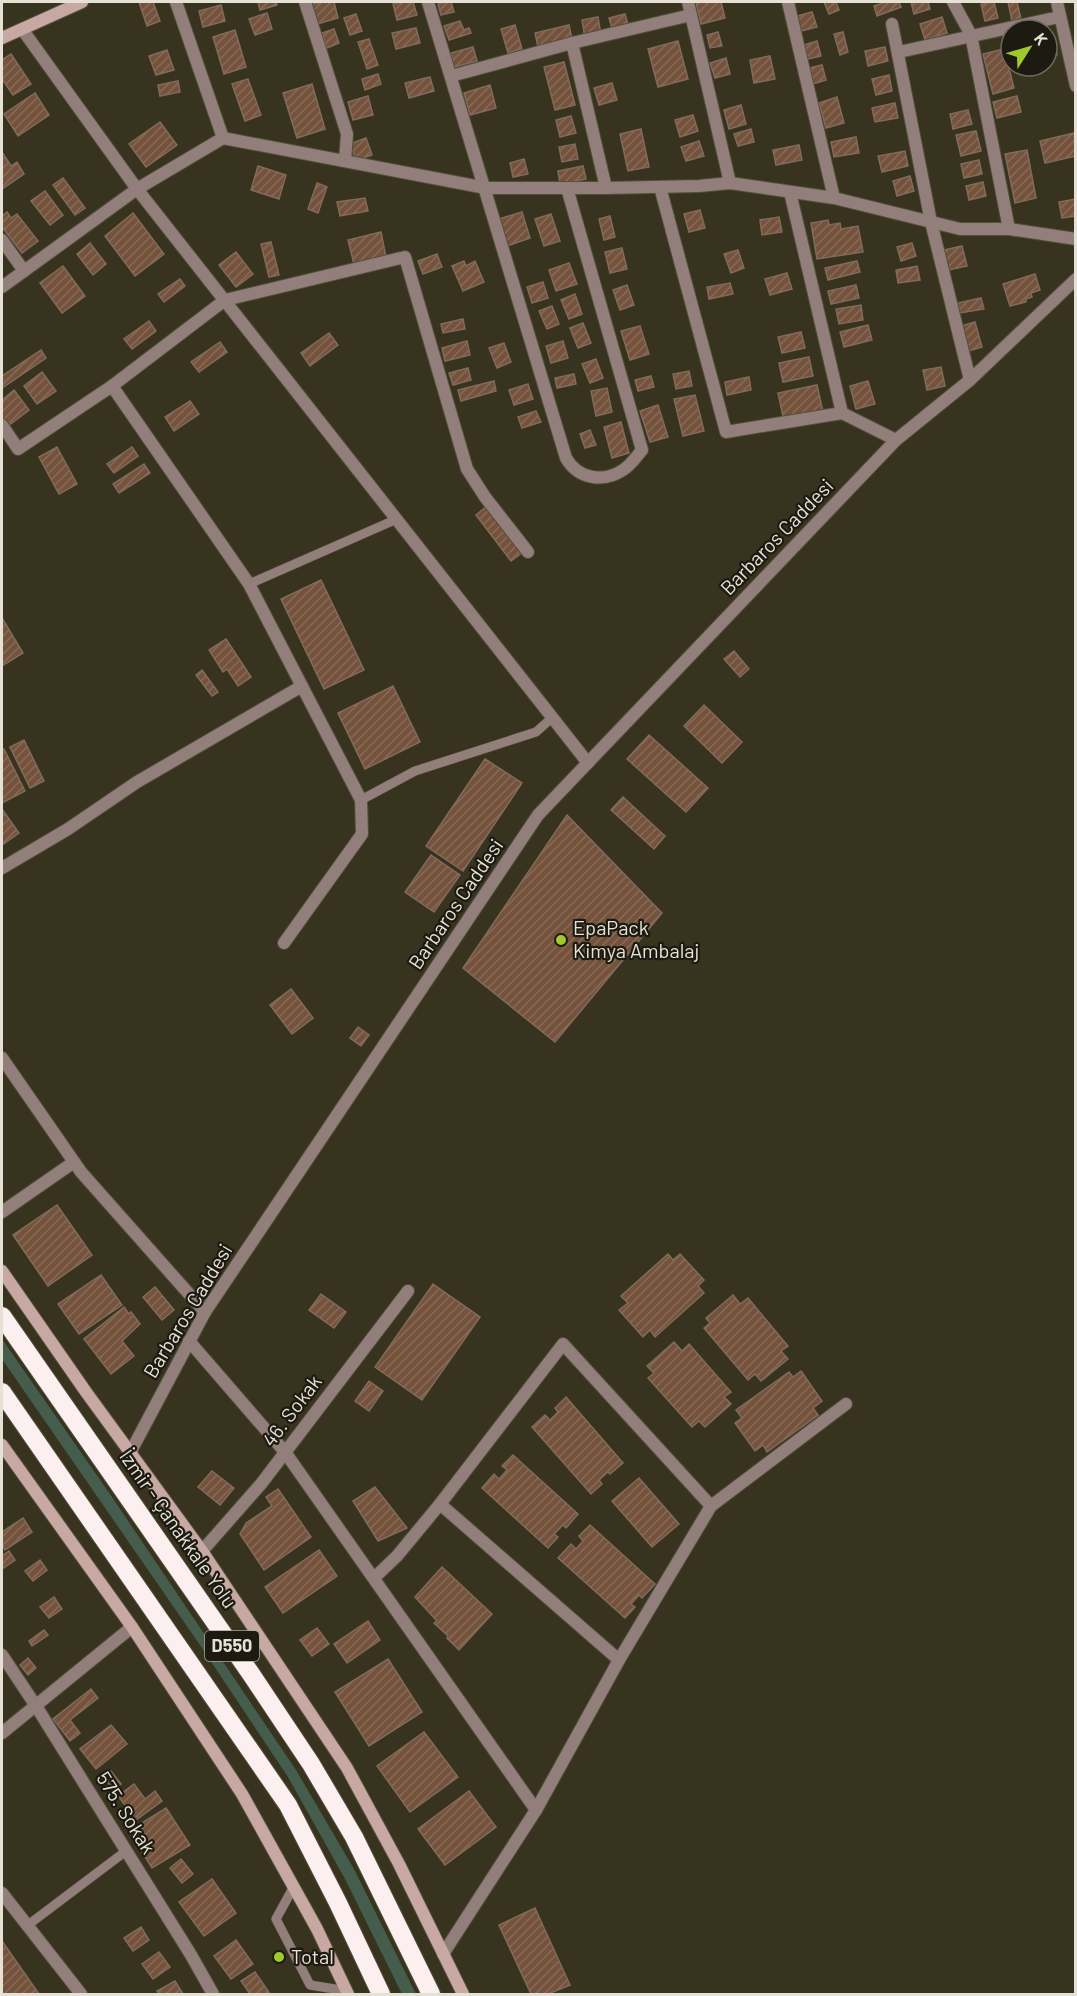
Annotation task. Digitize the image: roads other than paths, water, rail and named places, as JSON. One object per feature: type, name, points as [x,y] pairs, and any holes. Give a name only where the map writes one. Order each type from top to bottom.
[{"type":"highway","name":"İzmir - Çanakkale Yolu","points":[[2,1316],[311,1764],[354,1837],[431,1995]]},
{"type":"highway","name":"D550","points":[[2,1392],[288,1806],[338,1903],[381,1995]]},
{"type":"main road","points":[[2,38],[82,2]]},
{"type":"main road","points":[[2,1271],[202,1551],[347,1768],[399,1864],[463,1995]]},
{"type":"main road","points":[[2,1445],[132,1628],[242,1794],[317,1929],[347,1993]]},
{"type":"street","points":[[176,2],[224,138]]},
{"type":"street","points":[[304,2],[347,134],[345,161]]},
{"type":"street","points":[[428,2],[566,458],[579,473],[586,477],[604,477],[622,471],[642,450],[567,188]]},
{"type":"street","points":[[688,2],[730,183]]},
{"type":"street","points":[[788,2],[834,198]]},
{"type":"street","points":[[952,2],[971,35],[1010,229]]},
{"type":"street","points":[[1057,2],[1076,86]]},
{"type":"street","points":[[451,76],[572,43],[691,15]]},
{"type":"street","points":[[899,52],[1059,17]]},
{"type":"street","points":[[892,24],[931,222],[970,380]]},
{"type":"street","points":[[22,28],[137,189],[588,763]]},
{"type":"street","points":[[572,43],[606,188]]},
{"type":"street","points":[[2,287],[137,189],[224,138],[486,188],[660,187],[730,183],[834,198],[960,229],[1010,229],[1076,239]]},
{"type":"street","points":[[660,187],[726,432],[842,412],[896,440]]},
{"type":"street","points":[[790,192],[842,412]]},
{"type":"street","points":[[2,240],[24,271]]},
{"type":"street","points":[[2,425],[18,449],[112,386],[225,300],[405,257],[467,469],[485,497],[528,552]]},
{"type":"street","name":"Barbaros Caddesi","points":[[130,1453],[205,1312],[538,815],[896,440],[970,380],[1076,279]]},
{"type":"street","points":[[112,386],[249,584],[361,800],[362,834],[284,943]]},
{"type":"street","points":[[2,868],[68,829],[137,782],[302,686]]},
{"type":"street","points":[[2,1058],[81,1172],[205,1312]]},
{"type":"street","points":[[2,1212],[74,1162]]},
{"type":"street","name":"46. Sokak","points":[[202,1551],[261,1484],[408,1291]]},
{"type":"street","points":[[189,1341],[285,1452],[536,1809]]},
{"type":"street","points":[[374,1578],[397,1556],[440,1503],[563,1344],[711,1506]]},
{"type":"street","points":[[443,1954],[536,1809],[619,1660],[711,1506],[846,1404]]},
{"type":"street","points":[[440,1503],[619,1660]]},
{"type":"street","points":[[2,1733],[132,1628]]},
{"type":"street","name":"575. Sokak","points":[[2,1655],[191,1954],[213,1995]]},
{"type":"street","points":[[2,1893],[81,1995]]},
{"type":"lane","points":[[249,584],[397,519]]},
{"type":"lane","points":[[361,800],[415,771],[536,732],[553,717]]},
{"type":"lane","points":[[28,1925],[126,1851]]},
{"type":"lane","points":[[293,1888],[276,1919],[310,1985],[347,1993]]},
{"type":"place","name":"EpaPack Kimya Ambalaj","points":[[561,940]]},
{"type":"place","name":"Total","points":[[279,1957]]}]
